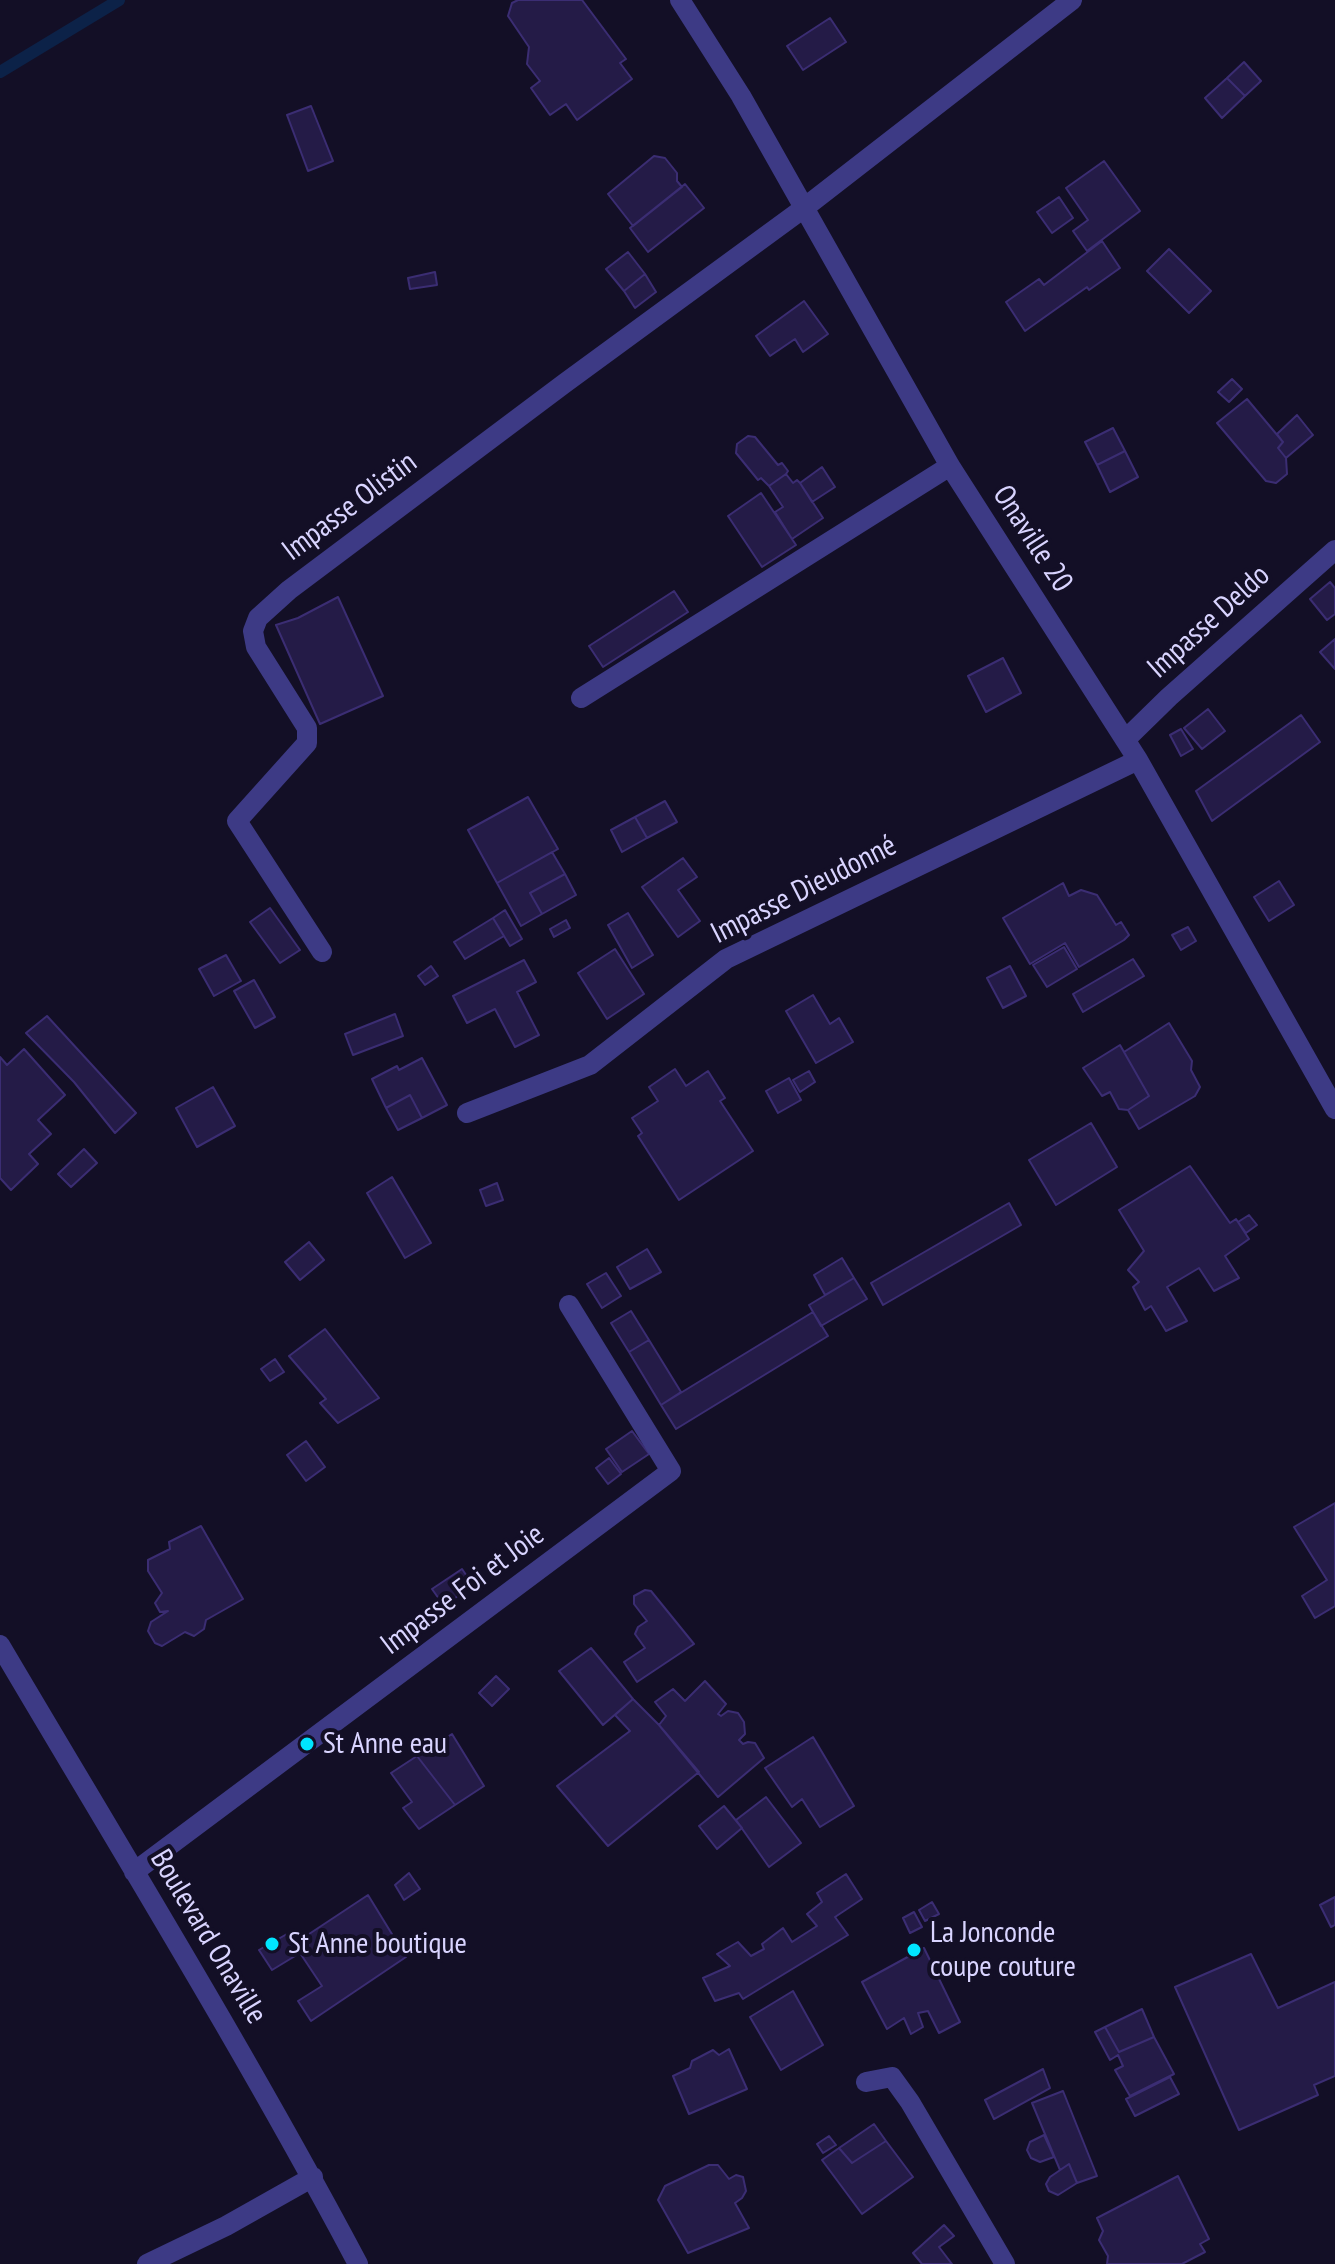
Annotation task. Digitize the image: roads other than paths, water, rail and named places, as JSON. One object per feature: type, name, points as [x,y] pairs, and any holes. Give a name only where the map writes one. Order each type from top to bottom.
[{"type":"street","name":"Onaville 20","points":[[680,0],[741,96],[950,466],[1138,760],[1335,1109]]},
{"type":"street","points":[[804,208],[1072,0]]},
{"type":"street","name":"Impasse Olistin","points":[[322,952],[237,821],[307,743],[307,728],[256,647],[253,631],[258,618],[289,590],[804,208]]},
{"type":"street","points":[[581,698],[950,466]]},
{"type":"street","name":"Impasse Deldo","points":[[1125,740],[1335,550]]},
{"type":"street","name":"Impasse Dieudonné","points":[[467,1113],[590,1065],[726,959],[1138,760]]},
{"type":"street","name":"Impasse Foi et Joie","points":[[134,1872],[671,1471],[569,1305]]},
{"type":"street","name":"Boulevard Onaville","points":[[0,1645],[313,2177],[358,2264]]},
{"type":"street","points":[[866,2082],[892,2077],[910,2102],[1005,2264]]},
{"type":"street","points":[[147,2264],[226,2226],[313,2177]]},
{"type":"waterway","points":[[0,72],[119,0]]},
{"type":"place","name":"St Anne eau","points":[[307,1744]]},
{"type":"place","name":"St Anne boutique","points":[[272,1944]]},
{"type":"place","name":"La Jonconde coupe couture","points":[[914,1950]]}]
